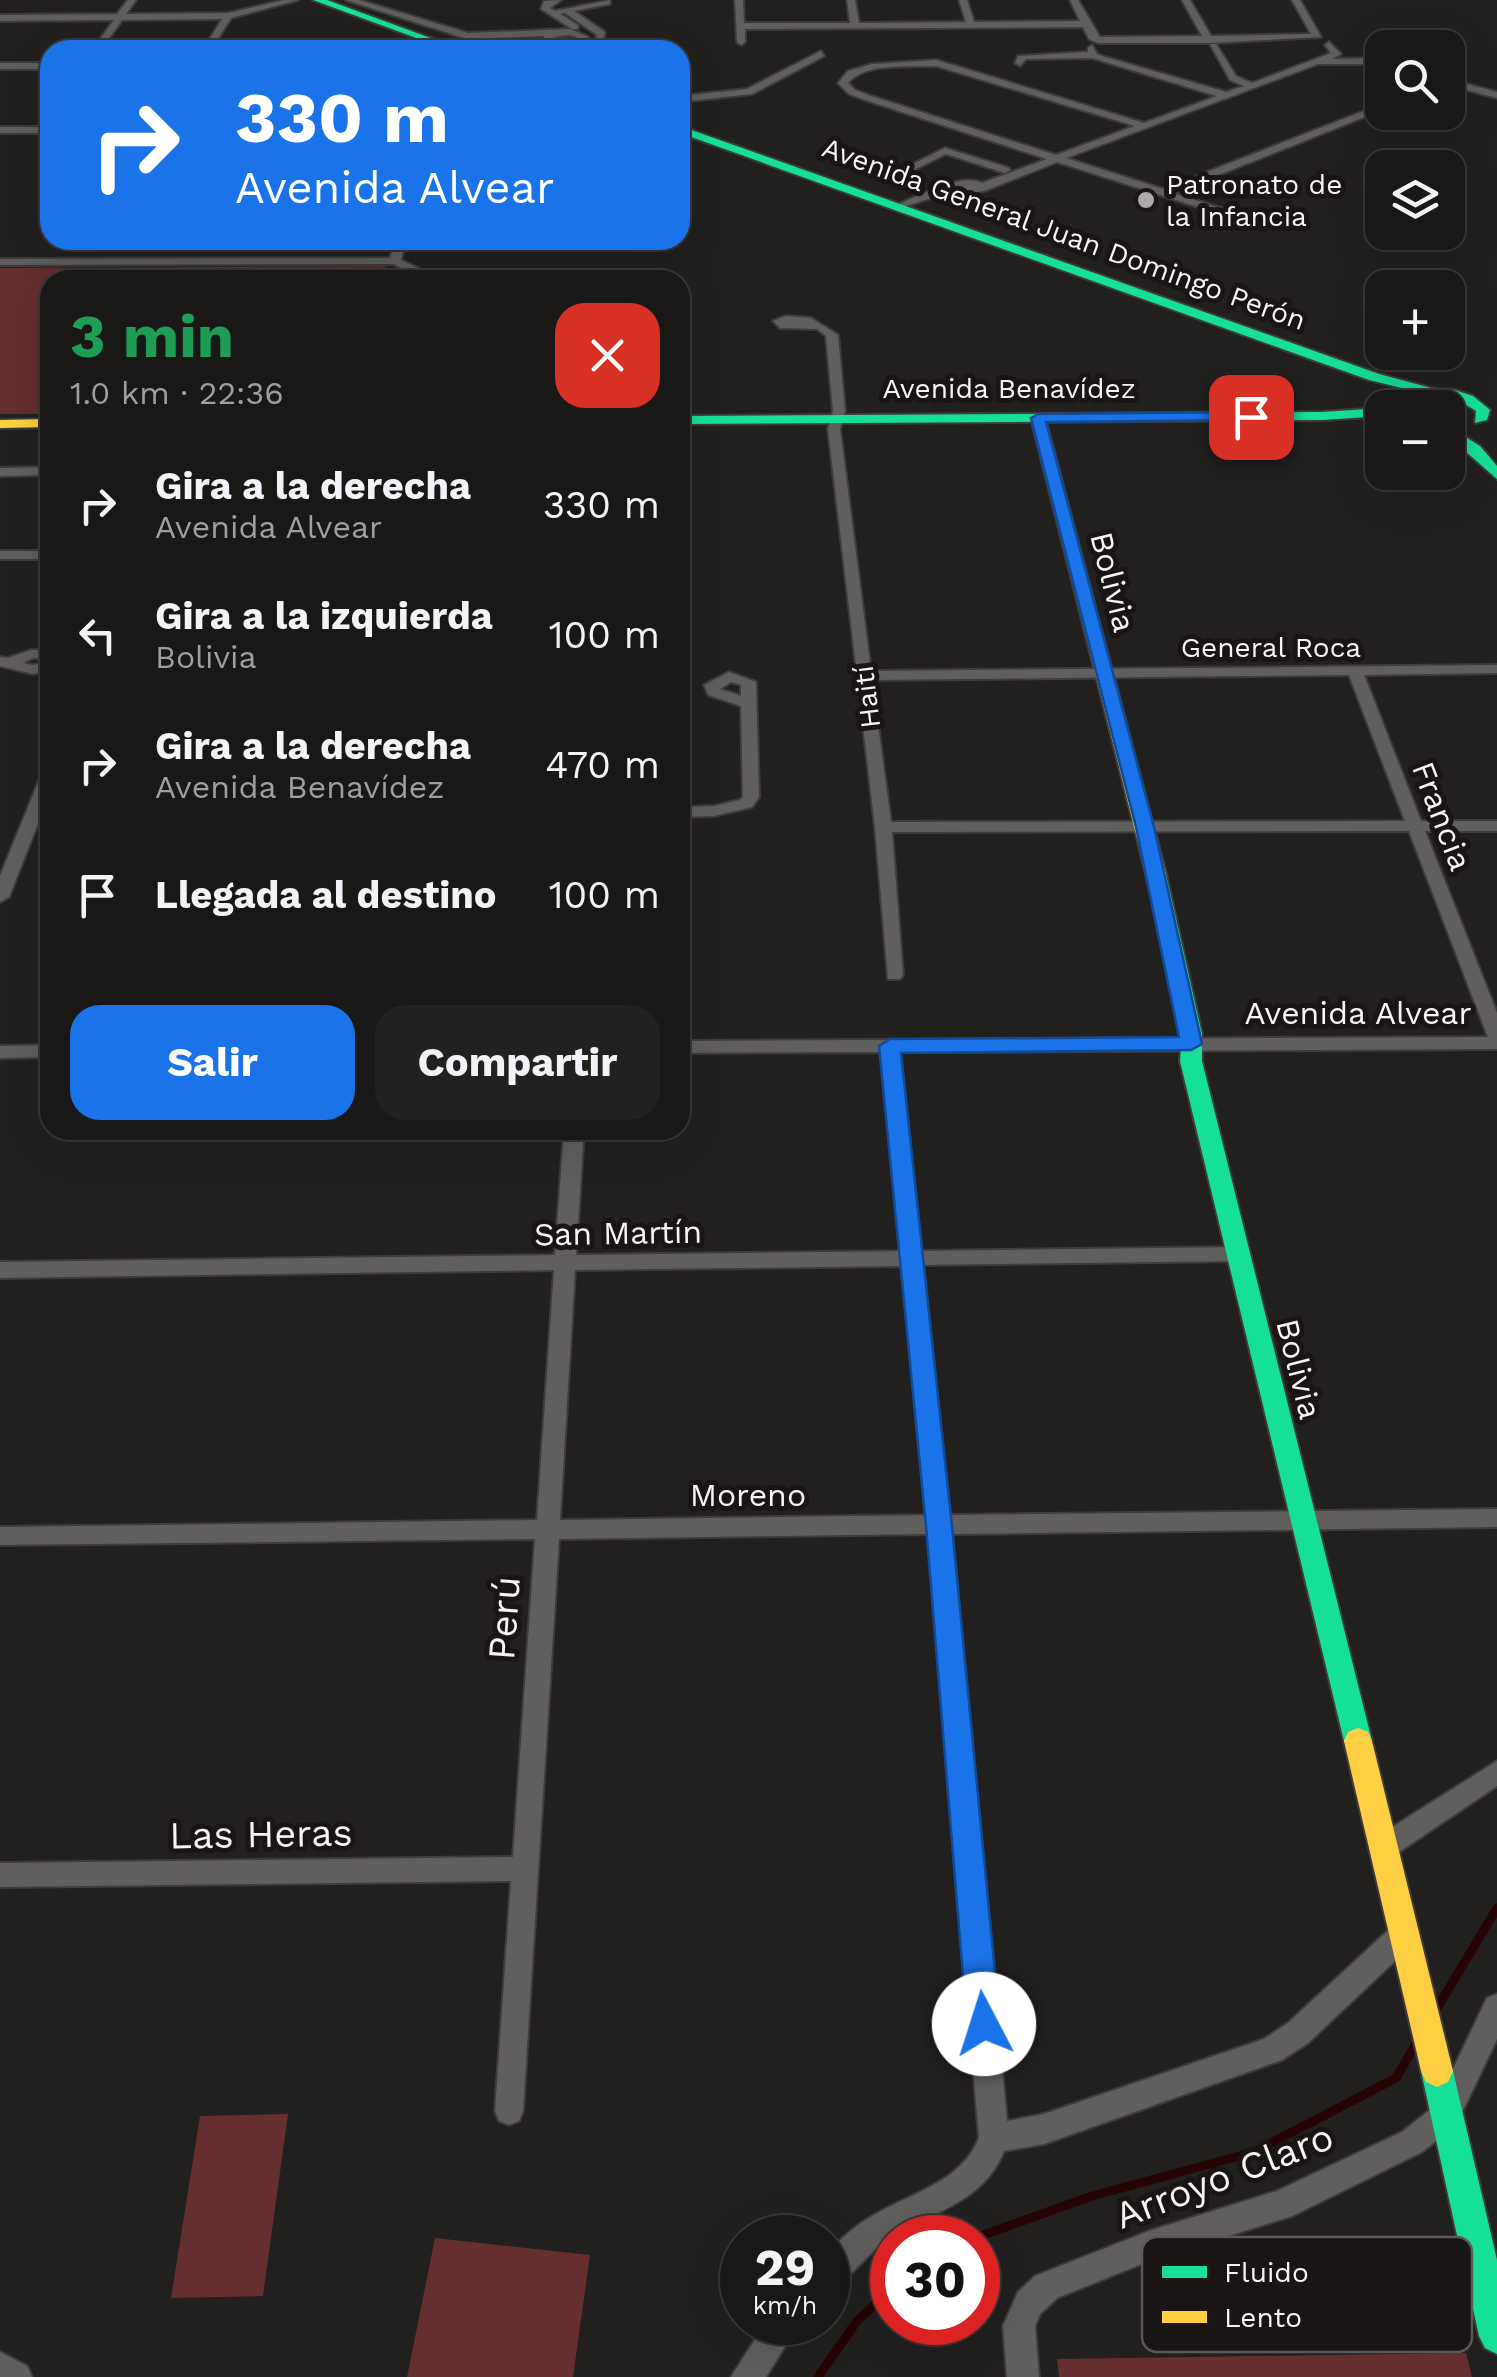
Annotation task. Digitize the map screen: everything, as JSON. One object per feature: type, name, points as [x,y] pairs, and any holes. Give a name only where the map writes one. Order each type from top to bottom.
[{"type":"main road","points":[[298,0],[410,40]]},
{"type":"main road","points":[[318,0],[430,40]]},
{"type":"main road","name":"Avenida General Juan Domingo Perón","points":[[690,133],[1383,380],[1421,390]]},
{"type":"main road","name":"Avenida General Juan Domingo Perón","points":[[690,141],[1370,385],[1374,390]]},
{"type":"main road","points":[[1484,412],[1479,433],[1497,454]]},
{"type":"main road","name":"Avenida Benavídez","points":[[690,420],[1365,413]]},
{"type":"main road","name":"Bolivia","points":[[1038,418],[1145,827],[1192,1060],[1237,1254],[1406,1933],[1497,2336]]},
{"type":"main road","points":[[0,424],[40,423]]},
{"type":"main road","points":[[1465,441],[1497,475]]},
{"type":"street","points":[[0,15],[10,0]]},
{"type":"street","points":[[103,40],[132,0]]},
{"type":"street","points":[[0,15],[228,16],[298,0]]},
{"type":"street","points":[[350,0],[468,36],[568,40]]},
{"type":"street","points":[[548,40],[570,32],[574,26],[544,4],[557,0]]},
{"type":"street","points":[[552,13],[607,2],[604,0]]},
{"type":"street","points":[[738,0],[741,42]]},
{"type":"street","points":[[851,0],[855,24]]},
{"type":"street","points":[[962,0],[971,24]]},
{"type":"street","points":[[1074,0],[1084,24],[1098,40],[1211,43],[1317,37],[1296,0]]},
{"type":"street","points":[[1186,0],[1211,43],[1244,84]]},
{"type":"street","points":[[566,10],[602,34]]},
{"type":"street","points":[[214,40],[228,16]]},
{"type":"street","points":[[741,26],[1084,24]]},
{"type":"street","points":[[570,32],[580,40]]},
{"type":"street","points":[[587,40],[602,34]]},
{"type":"street","points":[[600,40],[602,34]]},
{"type":"street","points":[[1314,62],[1333,49],[1351,61]]},
{"type":"street","points":[[1020,63],[1022,56],[1092,51],[1220,93]]},
{"type":"street","points":[[690,98],[749,92],[820,54]]},
{"type":"street","points":[[906,210],[1244,84],[1314,62],[1365,61]]},
{"type":"street","points":[[1137,124],[936,63],[872,66],[851,74],[843,83],[852,92],[1223,212]]},
{"type":"street","points":[[0,66],[40,66]]},
{"type":"street","points":[[1465,87],[1497,95]]},
{"type":"street","points":[[1163,193],[1365,114]]},
{"type":"street","points":[[0,130],[40,130]]},
{"type":"street","points":[[890,178],[944,151],[1005,170]]},
{"type":"street","points":[[906,210],[956,184],[979,191],[1050,156]]},
{"type":"street","points":[[395,261],[398,250]]},
{"type":"street","points":[[0,262],[395,261],[415,270]]},
{"type":"street","name":"Haití","points":[[818,326],[832,335],[839,411],[834,429],[883,827],[894,975]]},
{"type":"street","points":[[0,472],[40,470]]},
{"type":"street","points":[[0,555],[40,555]]},
{"type":"street","points":[[6,662],[40,654]]},
{"type":"street","points":[[6,662],[33,670],[40,668]]},
{"type":"street","name":"General Roca","points":[[865,676],[1497,669]]},
{"type":"street","name":"Francia","points":[[1354,671],[1497,1040]]},
{"type":"street","points":[[690,812],[714,812],[746,804],[751,797],[746,702]]},
{"type":"street","points":[[0,897],[40,798]]},
{"type":"street","points":[[883,827],[1497,826]]},
{"type":"street","name":"Avenida Alvear","points":[[690,1047],[1497,1040]]},
{"type":"street","points":[[850,2255],[884,2225],[970,2181],[987,2163],[994,2138],[939,1526],[890,1046]]},
{"type":"street","points":[[0,1052],[40,1051]]},
{"type":"street","name":"Perú","points":[[508,2111],[574,1140]]},
{"type":"street","name":"San Martín","points":[[0,1270],[1237,1254]]},
{"type":"street","name":"Moreno","points":[[0,1536],[1497,1518]]},
{"type":"street","points":[[1384,1848],[1497,1772]]},
{"type":"street","name":"Las Heras","points":[[0,1875],[524,1869]]},
{"type":"street","points":[[994,2138],[1044,2130],[1272,2050],[1298,2033],[1406,1933]]},
{"type":"street","name":"Arroyo Claro","points":[[1179,2237],[1281,2206],[1412,2142],[1446,2115],[1497,2008]]},
{"type":"street","name":"Arroyo Claro","points":[[1023,2377],[1018,2326],[1029,2303],[1046,2286],[1142,2249]]},
{"type":"street","points":[[747,2377],[770,2345]]},
{"type":"street","points":[[0,2368],[16,2377]]},
{"type":"shaded area","points":[[383,266],[392,270],[40,270],[40,414],[0,414],[0,268]]},
{"type":"shaded area","points":[[288,2114],[263,2296],[171,2298],[200,2116]]},
{"type":"shaded area","points":[[435,2238],[590,2255],[573,2377],[407,2377]]},
{"type":"shaded area","points":[[1466,2353],[1472,2377],[1059,2377],[1057,2359]]},
{"type":"waterway","points":[[1436,2010],[1497,1908]]},
{"type":"waterway","points":[[1000,2229],[1092,2196],[1254,2152],[1396,2078],[1417,2042]]},
{"type":"waterway","points":[[818,2377],[857,2321],[870,2309]]},
{"type":"traffic: fast","points":[[318,0],[430,40]]},
{"type":"traffic: fast","points":[[690,133],[1374,377],[1425,390]]},
{"type":"traffic: fast","points":[[1465,398],[1483,410],[1480,420]]},
{"type":"traffic: fast","points":[[690,420],[1365,413]]},
{"type":"traffic: fast","points":[[1465,442],[1497,475]]},
{"type":"traffic: fast","points":[[1156,874],[1192,1034],[1191,1061],[1358,1741]]},
{"type":"traffic: fast","points":[[1437,2071],[1497,2336]]},
{"type":"traffic: slow","points":[[1038,418],[1156,874]]},
{"type":"traffic: slow","points":[[0,424],[40,423]]},
{"type":"traffic: slow","points":[[1358,1741],[1437,2071]]},
{"type":"place","name":"Patronato de la Infancia","points":[[1146,200]]},
{"type":"route","points":[[984,2024],[890,1046],[1191,1044],[1192,1034],[1145,827],[1038,418],[1251,417]]}]
